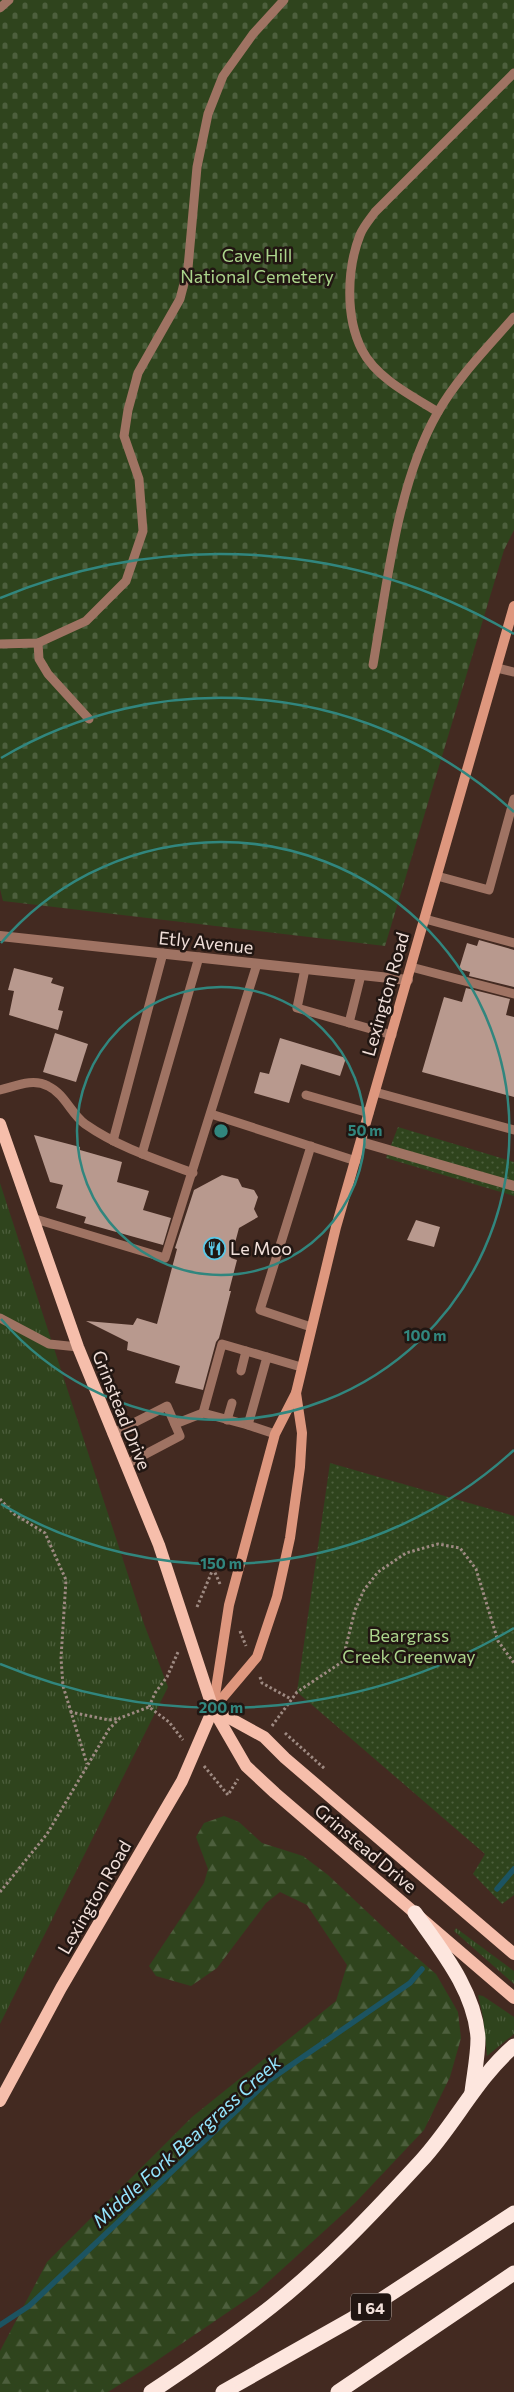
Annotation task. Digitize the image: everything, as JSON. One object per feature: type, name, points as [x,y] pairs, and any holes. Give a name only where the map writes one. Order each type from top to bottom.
[{"type":"highway","points":[[415,1913],[447,1959],[468,1995],[478,2038],[472,2092]]},
{"type":"highway","points":[[151,2392],[204,2357],[272,2306],[331,2254],[423,2159],[445,2133],[481,2080],[514,2046]]},
{"type":"highway","name":"I 64","points":[[223,2392],[352,2319],[514,2213]]},
{"type":"highway","points":[[338,2392],[514,2273]]},
{"type":"main road","name":"Lexington Road","points":[[0,2101],[61,1988],[182,1780],[213,1709],[229,1605],[275,1434],[296,1393],[311,1326],[369,1113],[514,606]]},
{"type":"main road","name":"Grinstead Drive","points":[[0,1124],[3,1143],[78,1347],[158,1545],[213,1709],[246,1766],[514,1998]]},
{"type":"main road","name":"Lexington Road","points":[[213,1709],[257,1657],[277,1597],[290,1538],[299,1475],[302,1433],[296,1393]]},
{"type":"main road","name":"Grinstead Drive","points":[[213,1709],[264,1737],[285,1758],[514,1954]]},
{"type":"street","name":"Etly Avenue","points":[[0,936],[408,980]]},
{"type":"street","points":[[361,1142],[514,1186]]},
{"type":"lane","points":[[0,8],[9,0]]},
{"type":"lane","points":[[0,644],[38,644],[86,621],[126,582],[143,531],[139,479],[124,436],[128,410],[138,373],[180,299],[188,268],[197,167],[208,114],[223,76],[253,34],[284,0]]},
{"type":"lane","points":[[438,412],[381,373],[362,351],[352,323],[350,294],[353,262],[360,234],[375,212],[514,73]]},
{"type":"lane","points":[[373,665],[402,505],[438,412],[463,376],[514,317]]},
{"type":"lane","points":[[38,644],[39,659],[48,674],[89,719]]},
{"type":"lane","points":[[497,668],[514,672]]},
{"type":"lane","points":[[437,876],[489,890],[514,800]]},
{"type":"lane","points":[[425,919],[514,943]]},
{"type":"lane","points":[[113,1141],[163,953]]},
{"type":"lane","points":[[142,1154],[199,957]]},
{"type":"lane","points":[[32,1218],[165,1258],[193,1174],[257,964]]},
{"type":"lane","points":[[412,966],[514,994]]},
{"type":"lane","points":[[305,969],[297,1008],[392,1035]]},
{"type":"lane","points":[[349,1022],[361,975]]},
{"type":"lane","points":[[0,1090],[32,1082],[48,1086],[68,1103],[83,1123],[113,1141],[193,1174]]},
{"type":"lane","points":[[375,1092],[514,1130]]},
{"type":"lane","points":[[306,1095],[369,1113]]},
{"type":"lane","points":[[211,1114],[356,1160]]},
{"type":"lane","points":[[311,1146],[260,1310],[311,1326]]},
{"type":"lane","points":[[0,1318],[49,1344],[78,1347]]},
{"type":"lane","points":[[203,1413],[222,1344],[301,1367]]},
{"type":"lane","points":[[241,1371],[246,1351]]},
{"type":"lane","points":[[248,1425],[267,1357]]},
{"type":"lane","points":[[227,1420],[232,1403]]},
{"type":"lane","points":[[112,1434],[167,1406],[175,1424],[180,1436],[125,1465]]},
{"type":"lane","points":[[175,1424],[203,1413],[275,1434]]},
{"type":"path","points":[[0,1499],[14,1514],[45,1533],[66,1580],[61,1658],[63,1686],[87,1764]]},
{"type":"path","points":[[273,1724],[297,1692],[342,1662],[355,1610],[364,1590],[378,1572],[406,1553],[438,1544],[460,1548],[476,1569],[498,1641],[514,1663]]},
{"type":"path","points":[[150,1707],[155,1693],[167,1677]]},
{"type":"path","points":[[262,1683],[291,1699]]},
{"type":"path","points":[[70,1712],[109,1720],[150,1707]]},
{"type":"path","points":[[150,1707],[169,1722]]},
{"type":"path","points":[[0,1892],[47,1834],[109,1729],[120,1718]]},
{"type":"green space","name":"Cave Hill National Cemetery","points":[[0,0],[514,0],[514,530],[504,550],[385,946],[3,901],[0,889]]},
{"type":"green space","points":[[398,1127],[514,1162],[514,1196],[386,1158]]},
{"type":"green space","points":[[0,1183],[144,1624],[168,1687],[0,2024]]},
{"type":"green space","name":"Beargrass Creek Greenway","points":[[330,1463],[514,1516],[514,1895],[502,1904],[473,1874],[485,1854],[297,1692]]},
{"type":"green space","points":[[224,1816],[239,1822],[262,1843],[303,1856],[328,1875],[436,1974],[458,2012],[461,2038],[450,2077],[424,2130],[355,2203],[256,2293],[108,2392],[0,2392],[0,2351],[47,2262],[192,2117],[336,2001],[347,1965],[307,1905],[280,1892],[266,1903],[217,1968],[191,1986],[156,1976],[149,1966],[204,1883],[208,1869],[196,1837],[204,1823]]},
{"type":"green space","points":[[456,1928],[514,1971],[514,1984],[454,1931]]},
{"type":"green space","points":[[478,1995],[483,1996],[514,2017],[514,2034],[487,2056],[483,2017]]},
{"type":"building","points":[[479,940],[514,950],[514,987],[469,976],[470,972],[459,969],[467,943],[477,946]]},
{"type":"building","points":[[14,968],[53,978],[51,983],[64,987],[58,1010],[63,1011],[58,1030],[9,1015],[14,991],[8,990]]},
{"type":"building","points":[[466,988],[510,999],[506,1015],[514,1017],[514,1097],[422,1072],[444,997],[462,1002]]},
{"type":"building","points":[[55,1033],[88,1044],[76,1082],[43,1072]]},
{"type":"building","points":[[280,1038],[346,1058],[340,1076],[301,1064],[289,1103],[254,1093],[260,1072],[269,1074]]},
{"type":"building","points":[[34,1135],[80,1147],[80,1150],[122,1162],[117,1182],[149,1191],[143,1210],[171,1218],[163,1245],[84,1223],[86,1217],[56,1208],[63,1185],[50,1182]]},
{"type":"building","points":[[222,1175],[238,1179],[242,1187],[254,1190],[258,1197],[254,1209],[258,1217],[239,1228],[231,1258],[237,1260],[229,1291],[231,1291],[203,1390],[175,1383],[180,1366],[127,1350],[128,1342],[86,1321],[133,1325],[137,1318],[157,1324],[177,1249],[175,1248],[194,1190]]},
{"type":"building","points":[[416,1220],[440,1227],[434,1247],[407,1240]]},
{"type":"waterway","name":"Middle Fork Beargrass Creek","points":[[497,1889],[514,1869]]},
{"type":"waterway","name":"Middle Fork Beargrass Creek","points":[[0,2325],[29,2306],[268,2081],[410,1983],[422,1969]]},
{"type":"place","name":"Le Moo","points":[[214,1248]]}]
